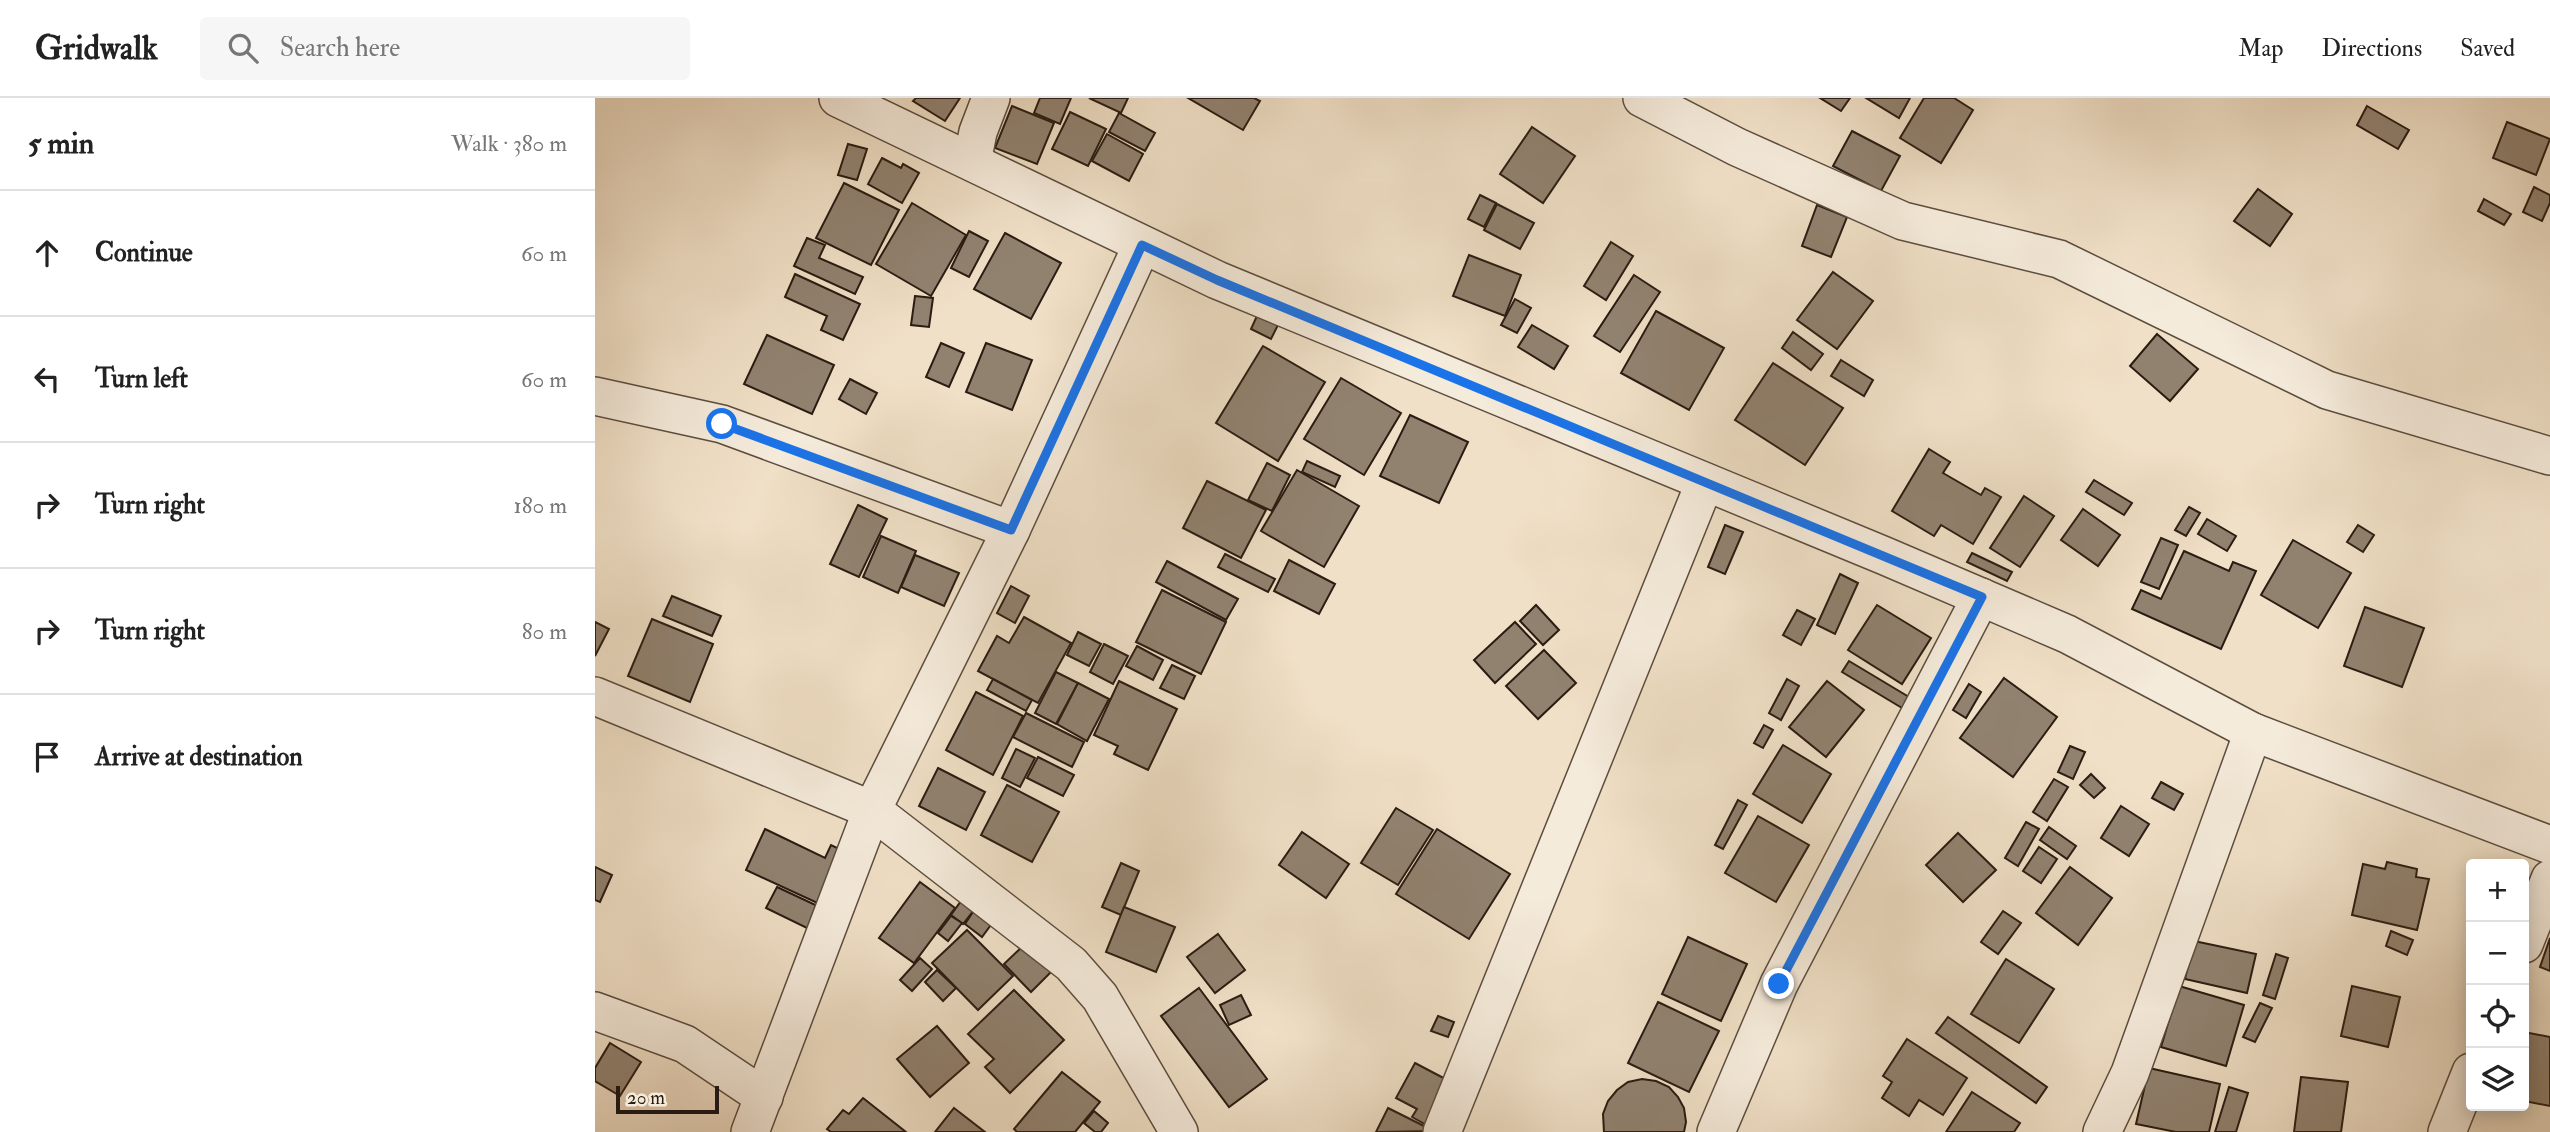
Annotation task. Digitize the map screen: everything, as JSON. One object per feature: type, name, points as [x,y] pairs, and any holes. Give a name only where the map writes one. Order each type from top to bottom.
[{"type":"street","points":[[838,98],[1217,280],[2067,634],[2253,732],[2550,845]]},
{"type":"street","points":[[972,162],[978,132],[991,98]]},
{"type":"street","points":[[1642,98],[1737,147],[1903,221],[2059,259],[2327,390],[2550,456]]},
{"type":"street","points":[[750,1132],[872,810],[1011,530],[1142,245]]},
{"type":"street","points":[[595,396],[722,424],[1011,530]]},
{"type":"street","points":[[1442,1132],[1705,482]]},
{"type":"street","points":[[1716,1132],[1779,984],[1982,597]]},
{"type":"street","points":[[595,696],[872,810],[1071,964],[1100,998],[1179,1132]]},
{"type":"street","points":[[2102,1132],[2130,1073],[2253,732]]},
{"type":"street","points":[[2529,932],[2550,879]]},
{"type":"street","points":[[595,1012],[685,1044],[764,1097]]},
{"type":"street","points":[[2447,1132],[2466,1084]]},
{"type":"building","points":[[916,98],[960,98],[945,121],[913,101]]},
{"type":"building","points":[[1040,98],[1071,98],[1060,124],[1034,113]]},
{"type":"building","points":[[1089,98],[1128,98],[1121,113]]},
{"type":"building","points":[[1188,98],[1254,98],[1260,101],[1243,130]]},
{"type":"building","points":[[1820,98],[1850,98],[1841,111]]},
{"type":"building","points":[[1866,98],[1910,98],[1899,118]]},
{"type":"building","points":[[1924,98],[1954,98],[1973,110],[1941,163],[1900,138]]},
{"type":"building","points":[[1012,106],[1054,123],[1037,164],[995,148]]},
{"type":"building","points":[[2367,106],[2409,130],[2398,149],[2357,125]]},
{"type":"building","points":[[1070,112],[1106,129],[1088,166],[1052,149]]},
{"type":"building","points":[[1119,113],[1155,133],[1145,151],[1109,132]]},
{"type":"building","points":[[2507,122],[2550,139],[2536,175],[2493,158]]},
{"type":"building","points":[[1532,127],[1575,156],[1543,203],[1500,174]]},
{"type":"building","points":[[1852,131],[1900,156],[1881,191],[1833,166]]},
{"type":"building","points":[[1107,134],[1143,154],[1129,181],[1092,161]]},
{"type":"building","points":[[848,144],[867,149],[857,180],[838,175]]},
{"type":"building","points":[[882,158],[901,168],[903,164],[919,173],[902,203],[868,184]]},
{"type":"building","points":[[844,183],[899,210],[871,265],[816,238]]},
{"type":"building","points":[[2534,187],[2550,195],[2550,203],[2542,221],[2523,212]]},
{"type":"building","points":[[2258,189],[2292,214],[2270,246],[2234,221]]},
{"type":"building","points":[[1480,195],[1496,203],[1484,227],[1468,219]]},
{"type":"building","points":[[2484,199],[2511,214],[2504,225],[2478,211]]},
{"type":"building","points":[[912,203],[966,235],[931,296],[876,264]]},
{"type":"building","points":[[1497,204],[1534,223],[1520,249],[1484,230]]},
{"type":"building","points":[[1817,205],[1847,217],[1831,257],[1802,246]]},
{"type":"building","points":[[969,231],[988,241],[969,277],[951,268]]},
{"type":"building","points":[[1005,233],[1061,263],[1031,319],[974,289]]},
{"type":"building","points":[[807,238],[825,245],[819,258],[863,277],[855,294],[794,266]]},
{"type":"building","points":[[1611,242],[1633,256],[1606,300],[1584,286]]},
{"type":"building","points":[[1469,255],[1521,275],[1505,316],[1453,296]]},
{"type":"building","points":[[1833,272],[1873,301],[1837,349],[1797,320]]},
{"type":"building","points":[[795,274],[860,304],[843,340],[821,330],[827,316],[785,297]]},
{"type":"building","points":[[1634,275],[1660,292],[1620,352],[1594,336]]},
{"type":"building","points":[[915,296],[933,298],[929,327],[911,325]]},
{"type":"building","points":[[1515,299],[1531,308],[1517,333],[1501,325]]},
{"type":"building","points":[[1261,307],[1282,317],[1271,339],[1251,329]]},
{"type":"building","points":[[1656,311],[1724,348],[1689,410],[1621,373]]},
{"type":"building","points":[[1532,325],[1568,346],[1554,369],[1518,347]]},
{"type":"building","points":[[1793,332],[1823,354],[1811,370],[1782,348]]},
{"type":"building","points":[[2157,334],[2198,369],[2170,401],[2130,366]]},
{"type":"building","points":[[767,335],[834,365],[812,414],[744,384]]},
{"type":"building","points":[[941,343],[964,353],[949,387],[926,377]]},
{"type":"building","points":[[986,343],[1032,360],[1012,410],[966,392]]},
{"type":"building","points":[[1263,346],[1325,382],[1278,461],[1216,423]]},
{"type":"building","points":[[1841,360],[1873,380],[1864,396],[1831,376]]},
{"type":"building","points":[[1773,363],[1843,408],[1805,465],[1735,420]]},
{"type":"building","points":[[1341,378],[1401,413],[1364,475],[1304,439]]},
{"type":"building","points":[[850,379],[877,393],[866,414],[839,399]]},
{"type":"building","points":[[1410,415],[1468,442],[1439,503],[1380,476]]},
{"type":"building","points":[[1929,449],[1950,462],[1943,473],[1981,495],[1985,488],[2001,497],[1973,544],[1941,525],[1934,536],[1892,511]]},
{"type":"building","points":[[1307,461],[1340,476],[1335,487],[1302,472]]},
{"type":"building","points":[[1267,463],[1290,475],[1272,511],[1248,500]]},
{"type":"building","points":[[1297,470],[1359,506],[1324,567],[1261,531]]},
{"type":"building","points":[[2094,480],[2132,503],[2124,515],[2086,492]]},
{"type":"building","points":[[1207,481],[1266,510],[1241,558],[1183,528]]},
{"type":"building","points":[[2024,496],[2054,516],[2020,567],[1990,548]]},
{"type":"building","points":[[858,505],[887,519],[859,577],[830,564]]},
{"type":"building","points":[[2189,507],[2200,513],[2186,536],[2175,530]]},
{"type":"building","points":[[2083,509],[2120,535],[2098,566],[2061,540]]},
{"type":"building","points":[[2207,519],[2236,536],[2227,551],[2198,534]]},
{"type":"building","points":[[1725,525],[1743,532],[1725,574],[1708,567]]},
{"type":"building","points":[[2358,525],[2374,535],[2363,552],[2347,542]]},
{"type":"building","points":[[881,536],[916,551],[898,593],[863,577]]},
{"type":"building","points":[[2161,538],[2178,545],[2159,589],[2141,582]]},
{"type":"building","points":[[2293,540],[2351,573],[2318,628],[2261,595]]},
{"type":"building","points":[[2184,551],[2229,571],[2233,562],[2256,571],[2221,649],[2132,609],[2141,590],[2161,599]]},
{"type":"building","points":[[1972,553],[2012,572],[2007,581],[1967,562]]},
{"type":"building","points":[[1225,554],[1275,579],[1268,592],[1218,567]]},
{"type":"building","points":[[915,555],[959,573],[944,606],[901,587]]},
{"type":"building","points":[[1289,560],[1335,584],[1319,614],[1274,591]]},
{"type":"building","points":[[1167,561],[1238,599],[1226,620],[1156,582]]},
{"type":"building","points":[[1840,574],[1858,583],[1835,634],[1817,625]]},
{"type":"building","points":[[1011,586],[1029,596],[1015,623],[997,613]]},
{"type":"building","points":[[1162,590],[1226,622],[1201,674],[1136,642]]},
{"type":"building","points":[[672,596],[721,616],[712,636],[663,616]]},
{"type":"building","points":[[1536,605],[1559,630],[1543,645],[1520,621]]},
{"type":"building","points":[[1877,605],[1931,638],[1902,684],[1848,650]]},
{"type":"building","points":[[2365,607],[2424,628],[2402,687],[2344,666]]},
{"type":"building","points":[[1797,610],[1815,619],[1801,645],[1783,635]]},
{"type":"building","points":[[1024,617],[1071,643],[1038,703],[978,671],[997,636],[1009,643]]},
{"type":"building","points":[[652,619],[713,644],[690,702],[628,676]]},
{"type":"building","points":[[595,622],[609,629],[595,656]]},
{"type":"building","points":[[1515,622],[1536,644],[1495,683],[1474,660]]},
{"type":"building","points":[[1078,632],[1101,644],[1089,666],[1067,655]]},
{"type":"building","points":[[1104,644],[1128,656],[1113,684],[1090,672]]},
{"type":"building","points":[[1137,646],[1163,660],[1153,680],[1126,666]]},
{"type":"building","points":[[1544,650],[1576,683],[1538,719],[1506,686]]},
{"type":"building","points":[[1849,661],[1909,697],[1902,708],[1842,672]]},
{"type":"building","points":[[1172,665],[1195,676],[1184,699],[1160,688]]},
{"type":"building","points":[[1056,672],[1078,683],[1056,724],[1035,713]]},
{"type":"building","points":[[2004,678],[2057,717],[2013,777],[1960,738]]},
{"type":"building","points":[[993,679],[1032,700],[1026,711],[987,690]]},
{"type":"building","points":[[1787,679],[1799,686],[1781,720],[1769,713]]},
{"type":"building","points":[[1119,681],[1177,709],[1148,770],[1114,754],[1118,746],[1094,735]]},
{"type":"building","points":[[1827,681],[1864,710],[1826,757],[1789,727]]},
{"type":"building","points":[[1078,683],[1109,699],[1087,741],[1057,724]]},
{"type":"building","points":[[1969,684],[1981,692],[1966,718],[1953,710]]},
{"type":"building","points":[[976,692],[1023,716],[993,775],[946,750]]},
{"type":"building","points":[[1026,713],[1084,742],[1072,767],[1013,737]]},
{"type":"building","points":[[1764,725],[1773,730],[1763,748],[1754,743]]},
{"type":"building","points":[[1783,745],[1831,774],[1802,823],[1753,794]]},
{"type":"building","points":[[2070,746],[2085,752],[2073,779],[2058,772]]},
{"type":"building","points":[[1016,749],[1035,758],[1020,787],[1002,778]]},
{"type":"building","points":[[1038,757],[1074,775],[1063,796],[1027,778]]},
{"type":"building","points":[[938,768],[985,792],[966,830],[919,806]]},
{"type":"building","points":[[2091,774],[2105,788],[2094,798],[2080,785]]},
{"type":"building","points":[[2054,779],[2068,787],[2047,821],[2033,812]]},
{"type":"building","points":[[2161,782],[2183,794],[2174,810],[2152,798]]},
{"type":"building","points":[[1007,785],[1059,812],[1032,862],[981,835]]},
{"type":"building","points":[[1738,800],[1747,805],[1723,849],[1715,845]]},
{"type":"building","points":[[2121,806],[2149,824],[2129,856],[2101,838]]},
{"type":"building","points":[[1396,808],[1433,830],[1398,885],[1361,863]]},
{"type":"building","points":[[1758,816],[1809,845],[1776,902],[1725,873]]},
{"type":"building","points":[[2026,822],[2039,829],[2018,866],[2005,858]]},
{"type":"building","points":[[2049,827],[2076,846],[2067,859],[2040,840]]},
{"type":"building","points":[[765,829],[825,858],[831,845],[852,855],[826,907],[746,870]]},
{"type":"building","points":[[1437,829],[1510,874],[1469,939],[1396,894]]},
{"type":"building","points":[[1302,832],[1349,864],[1326,898],[1279,865]]},
{"type":"building","points":[[1958,833],[1996,870],[1963,902],[1926,865]]},
{"type":"building","points":[[2039,847],[2057,859],[2041,883],[2023,871]]},
{"type":"building","points":[[2387,862],[2417,869],[2416,877],[2429,879],[2417,930],[2352,915],[2363,864],[2385,869]]},
{"type":"building","points":[[1121,863],[1139,871],[1121,915],[1102,907]]},
{"type":"building","points":[[595,867],[612,875],[600,902],[595,900]]},
{"type":"building","points":[[2070,867],[2112,898],[2078,945],[2036,913]]},
{"type":"building","points":[[920,882],[955,908],[914,963],[879,938]]},
{"type":"building","points":[[777,887],[824,909],[813,931],[766,908]]},
{"type":"building","points":[[961,901],[974,910],[963,924],[951,915]]},
{"type":"building","points":[[1124,907],[1175,927],[1156,972],[1106,952]]},
{"type":"building","points":[[975,909],[993,922],[982,937],[965,924]]},
{"type":"building","points":[[2003,911],[2021,923],[1998,954],[1981,942]]},
{"type":"building","points":[[951,916],[962,923],[948,941],[938,933]]},
{"type":"building","points":[[967,930],[1013,976],[978,1010],[932,963]]},
{"type":"building","points":[[2391,931],[2413,940],[2407,955],[2386,946]]},
{"type":"building","points":[[1218,934],[1245,970],[1215,993],[1187,957]]},
{"type":"building","points":[[1688,937],[1747,964],[1721,1021],[1662,994]]},
{"type":"building","points":[[2550,938],[2550,971],[2540,967]]},
{"type":"building","points":[[2194,941],[2256,954],[2247,993],[2185,979]]},
{"type":"building","points":[[1025,944],[1052,971],[1031,992],[1004,964]]},
{"type":"building","points":[[2276,954],[2288,958],[2275,999],[2263,995]]},
{"type":"building","points":[[920,958],[932,969],[912,991],[900,980]]},
{"type":"building","points":[[2006,959],[2054,989],[2019,1043],[1971,1014]]},
{"type":"building","points":[[937,970],[956,988],[943,1001],[925,982]]},
{"type":"building","points":[[2179,986],[2244,1005],[2226,1066],[2161,1047]]},
{"type":"building","points":[[2352,986],[2400,997],[2388,1047],[2341,1036]]},
{"type":"building","points":[[1199,988],[1267,1079],[1229,1107],[1161,1016]]},
{"type":"building","points":[[1014,990],[1064,1040],[1010,1093],[985,1067],[994,1059],[968,1034]]},
{"type":"building","points":[[1241,995],[1251,1015],[1229,1025],[1220,1005]]},
{"type":"building","points":[[1658,1002],[1719,1031],[1689,1092],[1628,1063]]},
{"type":"building","points":[[2260,1003],[2272,1008],[2255,1042],[2243,1037]]},
{"type":"building","points":[[1438,1016],[1454,1022],[1448,1037],[1431,1031]]},
{"type":"building","points":[[1948,1017],[2047,1087],[2036,1103],[1936,1033]]},
{"type":"building","points":[[937,1026],[969,1063],[930,1097],[897,1059]]},
{"type":"building","points":[[2529,1033],[2550,1037],[2550,1106],[2529,1102]]},
{"type":"building","points":[[1907,1039],[1967,1078],[1943,1115],[1919,1100],[1909,1116],[1882,1098],[1892,1082],[1883,1076]]},
{"type":"building","points":[[610,1043],[641,1062],[620,1096],[595,1081],[595,1068]]},
{"type":"building","points":[[1415,1063],[1453,1083],[1430,1127],[1412,1117],[1417,1109],[1396,1098]]},
{"type":"building","points":[[2149,1068],[2220,1084],[2209,1132],[2176,1132],[2136,1124]]},
{"type":"building","points":[[1062,1072],[1100,1102],[1075,1132],[1017,1132],[1014,1129]]},
{"type":"building","points":[[2301,1077],[2348,1082],[2341,1132],[2294,1132]]},
{"type":"building","points":[[1642,1079],[1669,1087],[1678,1097],[1684,1108],[1684,1132],[1604,1132],[1603,1114],[1608,1101],[1628,1082]]},
{"type":"building","points":[[2229,1087],[2248,1093],[2236,1132],[2215,1132]]},
{"type":"building","points":[[1972,1092],[2020,1123],[2014,1132],[1946,1132]]},
{"type":"building","points":[[863,1098],[906,1132],[831,1132],[827,1129],[843,1110],[849,1114]]},
{"type":"building","points":[[954,1108],[985,1132],[935,1132]]},
{"type":"building","points":[[1388,1108],[1434,1131],[1376,1132]]},
{"type":"building","points":[[1094,1111],[1108,1123],[1101,1132],[1095,1132],[1084,1123]]},
{"type":"route","points":[[722,424],[1011,530],[1142,245],[1217,280],[1982,597],[1779,984]]}]
